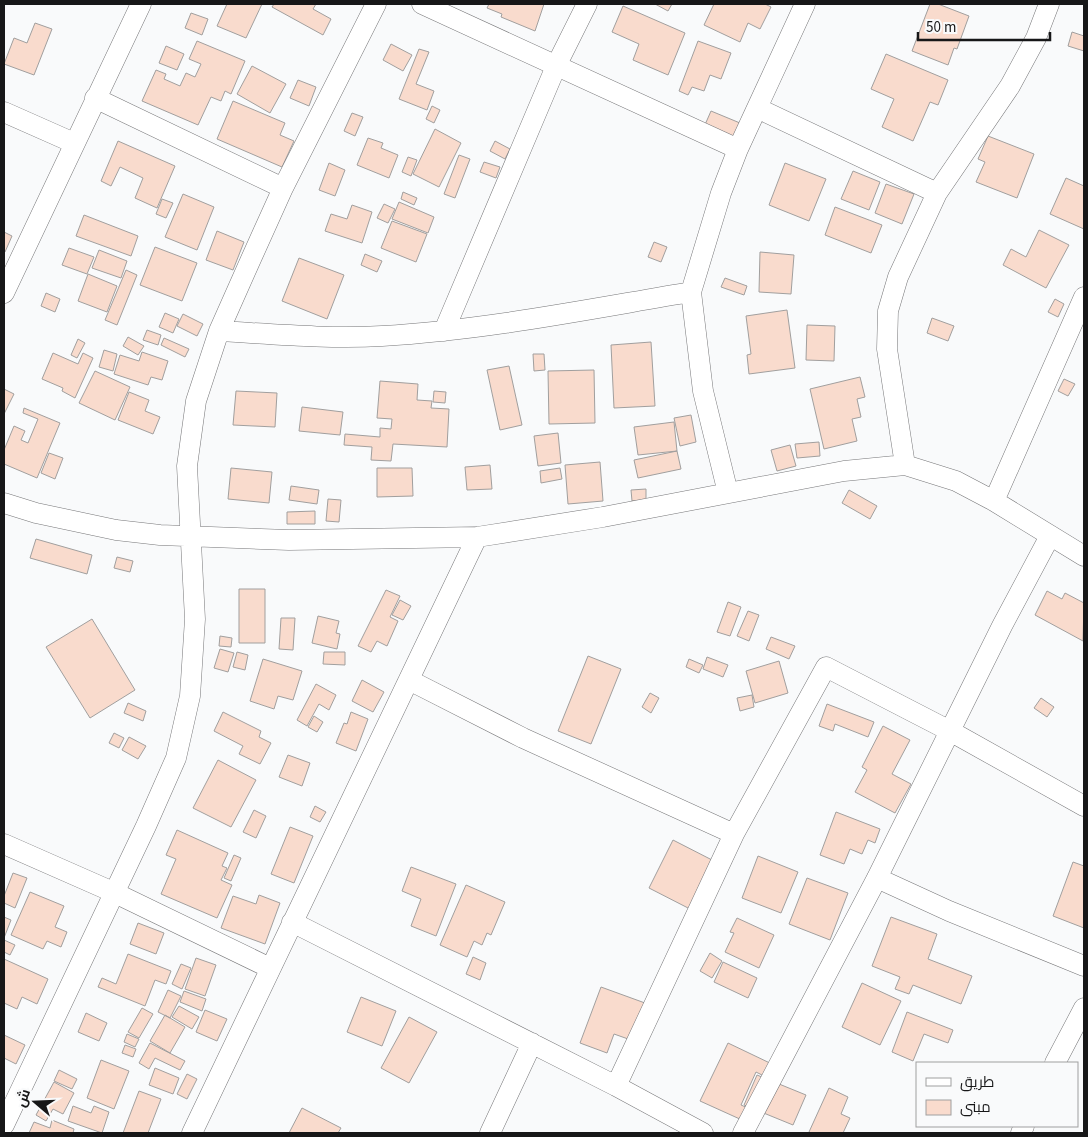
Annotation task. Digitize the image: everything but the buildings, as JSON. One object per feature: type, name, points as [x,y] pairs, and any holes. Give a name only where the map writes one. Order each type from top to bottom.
[{"type":"street","points":[[4,293],[8,271],[74,143],[141,4]]},
{"type":"street","points":[[4,1125],[146,826],[176,758],[190,696],[195,619],[187,466],[196,401],[219,331],[283,188],[376,4]]},
{"type":"street","points":[[422,4],[557,64],[738,149]]},
{"type":"street","points":[[444,331],[557,64],[587,4]]},
{"type":"street","points":[[728,493],[703,392],[691,292],[706,238],[738,149],[805,4]]},
{"type":"street","points":[[905,464],[887,349],[888,311],[898,277],[937,193],[1010,86],[1036,38],[1049,4]]},
{"type":"street","points":[[95,98],[283,188]]},
{"type":"street","points":[[757,108],[937,193]]},
{"type":"street","points":[[4,112],[74,143]]},
{"type":"street","points":[[219,331],[380,336],[444,331],[691,292]]},
{"type":"street","points":[[994,500],[1084,298]]},
{"type":"street","points":[[4,503],[36,513],[116,530],[192,537],[289,540],[477,537],[603,518],[844,471],[905,464],[956,481],[994,500],[1050,536],[1084,555]]},
{"type":"street","points":[[743,1133],[877,878],[1002,626],[1050,536]]},
{"type":"street","points":[[192,1133],[477,537]]},
{"type":"street","points":[[616,1086],[734,834],[826,667],[950,731],[1084,806]]},
{"type":"street","points":[[409,680],[523,738],[734,834]]},
{"type":"street","points":[[4,844],[113,892],[270,968]]},
{"type":"street","points":[[877,878],[949,911],[1084,966]]},
{"type":"street","points":[[292,922],[616,1086],[703,1133]]},
{"type":"street","points":[[1056,1062],[1084,1008]]},
{"type":"street","points":[[490,1133],[532,1043]]}]
